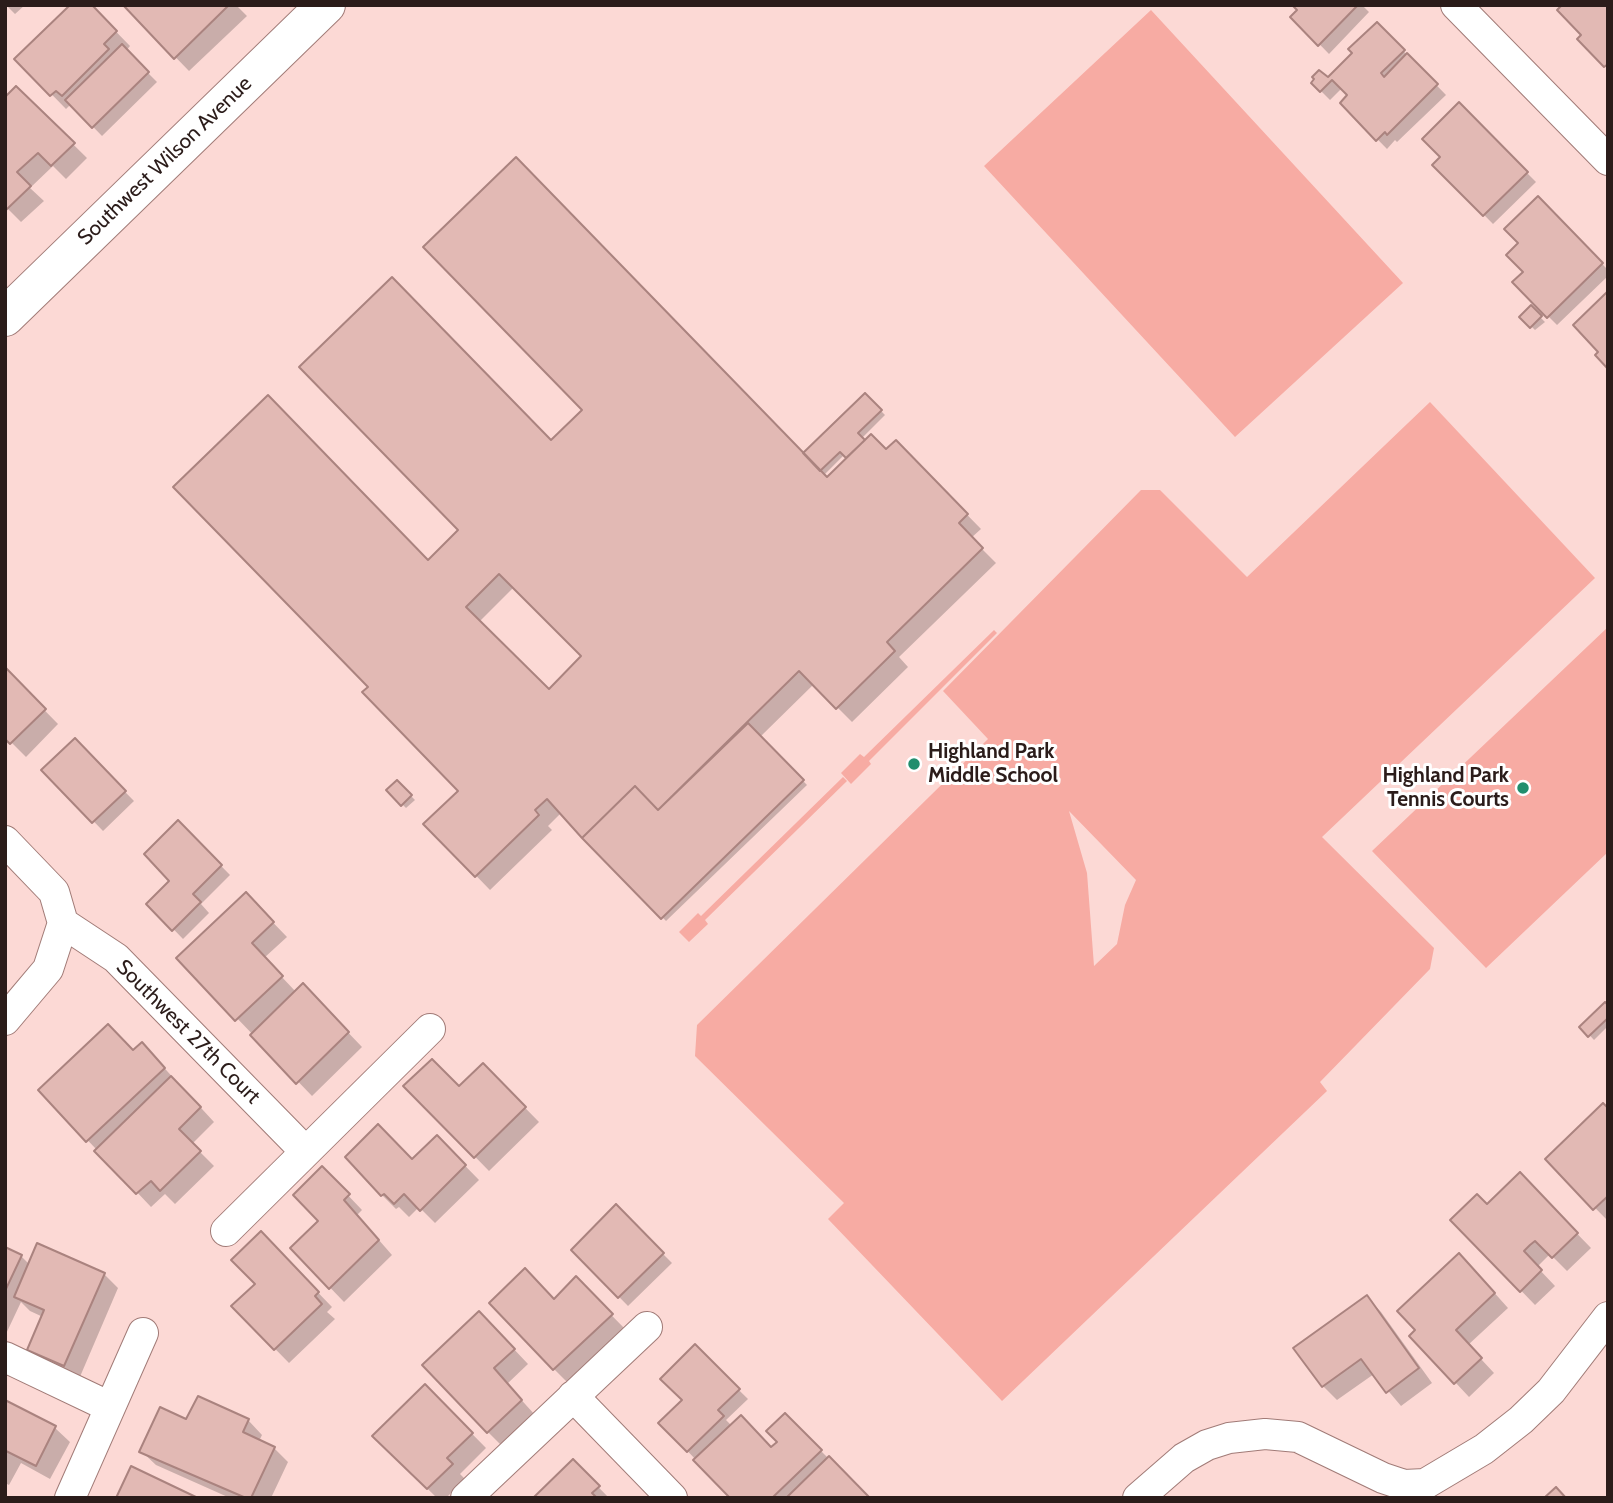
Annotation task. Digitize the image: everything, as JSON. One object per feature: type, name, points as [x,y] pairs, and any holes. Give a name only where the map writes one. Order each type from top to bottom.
[{"type":"street","name":"Southwest Wilson Avenue","points":[[5,317],[326,5]]},
{"type":"street","points":[[1456,5],[1608,160]]},
{"type":"street","points":[[5,841],[54,892],[62,923],[48,969],[5,1020]]},
{"type":"street","name":"Southwest 27th Court","points":[[62,923],[116,958],[305,1151]]},
{"type":"street","points":[[226,1231],[430,1029]]},
{"type":"street","points":[[1138,1498],[1184,1458],[1207,1445],[1229,1438],[1265,1434],[1298,1437],[1383,1478],[1428,1491],[1521,1420],[1551,1391],[1608,1317]]},
{"type":"street","points":[[466,1498],[647,1328]]},
{"type":"street","points":[[70,1498],[143,1334]]},
{"type":"street","points":[[5,1357],[110,1407]]},
{"type":"street","points":[[573,1396],[671,1498]]},
{"type":"shaded area","points":[[1151,10],[1403,283],[1235,437],[984,166]]},
{"type":"shaded area","points":[[1430,402],[1595,578],[1322,837],[1434,948],[1430,969],[1320,1082],[1327,1091],[1002,1401],[828,1219],[844,1203],[695,1056],[697,1025],[988,739],[943,691],[1141,490],[1160,490],[1247,577]],"holes":[[[1069,811],[1136,880],[1125,905],[1117,944],[1094,966],[1087,873]]]},
{"type":"shaded area","name":"Highland Park Tennis Courts","points":[[1608,627],[1608,852],[1486,968],[1372,851]]},
{"type":"shaded area","points":[[994,630],[997,633],[869,761],[871,764],[851,784],[841,773],[860,754],[864,757]]},
{"type":"shaded area","points":[[843,777],[847,781],[705,920],[708,924],[689,942],[679,932],[698,913],[701,916]]},
{"type":"building","points":[[70,5],[92,5],[117,31],[104,44],[109,49],[62,96],[56,91],[50,96],[14,59]]},
{"type":"building","points":[[123,5],[229,5],[174,59]]},
{"type":"building","points":[[1292,5],[1358,5],[1318,46],[1290,17],[1297,10]]},
{"type":"building","points":[[1562,5],[1608,5],[1608,64],[1604,67],[1577,39],[1581,35],[1557,10]]},
{"type":"building","points":[[1377,22],[1405,50],[1381,73],[1384,77],[1407,53],[1438,84],[1387,135],[1385,132],[1376,141],[1340,103],[1347,95],[1332,80],[1320,92],[1311,83],[1314,79],[1312,77],[1319,70],[1328,77],[1352,53],[1348,49]]},
{"type":"building","points":[[122,44],[149,72],[92,128],[65,100]]},
{"type":"building","points":[[16,86],[75,143],[51,166],[38,153],[17,172],[31,186],[6,210],[5,97]]},
{"type":"building","points":[[1459,102],[1528,172],[1483,216],[1432,165],[1440,157],[1422,139]]},
{"type":"building","points":[[516,157],[827,477],[871,434],[886,449],[896,440],[968,514],[959,523],[983,548],[887,642],[895,651],[836,709],[799,671],[658,810],[635,786],[582,838],[547,799],[535,810],[539,815],[475,877],[423,824],[458,791],[362,692],[368,687],[173,487],[268,395],[428,560],[458,530],[299,367],[392,277],[551,440],[582,410],[423,247]],"holes":[[[499,574],[581,656],[549,689],[466,607]]]},
{"type":"building","points":[[1538,196],[1603,263],[1547,318],[1512,282],[1523,272],[1506,255],[1518,243],[1504,229]]},
{"type":"building","points":[[1607,292],[1608,369],[1595,355],[1598,352],[1573,325]]},
{"type":"building","points":[[1531,305],[1542,316],[1530,328],[1519,317]]},
{"type":"building","points":[[865,393],[882,410],[858,433],[865,440],[846,458],[840,452],[820,471],[803,453]]},
{"type":"building","points":[[5,667],[46,709],[10,744],[5,739]]},
{"type":"building","points":[[748,723],[804,780],[661,919],[582,838],[635,786],[658,810]]},
{"type":"building","points":[[75,738],[126,791],[92,823],[41,770]]},
{"type":"building","points":[[397,780],[412,795],[401,806],[386,790]]},
{"type":"building","points":[[178,820],[222,865],[193,894],[201,902],[172,931],[146,904],[169,881],[144,854]]},
{"type":"building","points":[[246,892],[274,922],[252,943],[283,976],[235,1021],[176,958]]},
{"type":"building","points":[[303,983],[349,1032],[296,1084],[250,1035]]},
{"type":"building","points":[[1605,1002],[1608,1005],[1608,1018],[1588,1037],[1579,1027]]},
{"type":"building","points":[[108,1024],[133,1050],[142,1042],[165,1068],[86,1142],[38,1090]]},
{"type":"building","points":[[432,1059],[459,1086],[483,1063],[526,1107],[474,1158],[403,1086]]},
{"type":"building","points":[[171,1076],[201,1107],[179,1129],[201,1151],[160,1191],[151,1181],[136,1194],[94,1151]]},
{"type":"building","points":[[1603,1103],[1608,1108],[1608,1196],[1593,1210],[1545,1159]]},
{"type":"building","points":[[378,1124],[412,1159],[437,1135],[466,1165],[420,1211],[404,1194],[394,1204],[384,1194],[381,1196],[345,1157]]},
{"type":"building","points":[[322,1166],[350,1194],[344,1200],[379,1240],[329,1289],[290,1248],[318,1221],[293,1195]]},
{"type":"building","points":[[1520,1172],[1578,1233],[1552,1258],[1535,1241],[1524,1251],[1542,1270],[1520,1292],[1450,1220],[1477,1194],[1487,1204]]},
{"type":"building","points":[[616,1204],[664,1253],[618,1298],[571,1250]]},
{"type":"building","points":[[261,1231],[319,1292],[315,1296],[322,1304],[274,1350],[231,1306],[255,1284],[231,1260]]},
{"type":"building","points":[[37,1243],[105,1273],[64,1366],[27,1350],[44,1310],[14,1297]]},
{"type":"building","points":[[5,1247],[22,1255],[5,1291]]},
{"type":"building","points":[[1459,1253],[1495,1293],[1456,1330],[1482,1358],[1454,1384],[1409,1336],[1415,1330],[1397,1311]]},
{"type":"building","points":[[525,1268],[554,1299],[576,1276],[613,1314],[553,1370],[489,1303]]},
{"type":"building","points":[[1367,1295],[1419,1368],[1386,1393],[1361,1359],[1322,1387],[1293,1348]]},
{"type":"building","points":[[479,1311],[515,1349],[494,1368],[522,1400],[487,1433],[422,1365]]},
{"type":"building","points":[[695,1344],[740,1389],[718,1410],[724,1416],[687,1452],[658,1423],[682,1400],[660,1379]]},
{"type":"building","points":[[425,1384],[473,1433],[447,1458],[453,1464],[427,1489],[372,1436]]},
{"type":"building","points":[[198,1396],[249,1419],[243,1432],[275,1447],[251,1498],[139,1452],[160,1407],[186,1419]]},
{"type":"building","points":[[5,1400],[56,1426],[36,1466],[5,1452]]},
{"type":"building","points":[[785,1413],[822,1450],[772,1498],[730,1498],[693,1460],[741,1415],[771,1447],[777,1442],[766,1431]]},
{"type":"building","points":[[829,1456],[870,1498],[786,1498]]},
{"type":"building","points":[[573,1459],[600,1486],[592,1493],[597,1498],[533,1498]]},
{"type":"building","points":[[131,1466],[198,1498],[116,1498]]},
{"type":"building","points":[[1556,1487],[1566,1498],[1544,1498]]},
{"type":"place","name":"Highland Park Middle School","points":[[914,764]]},
{"type":"place","name":"Highland Park Tennis Courts","points":[[1523,788]]}]
